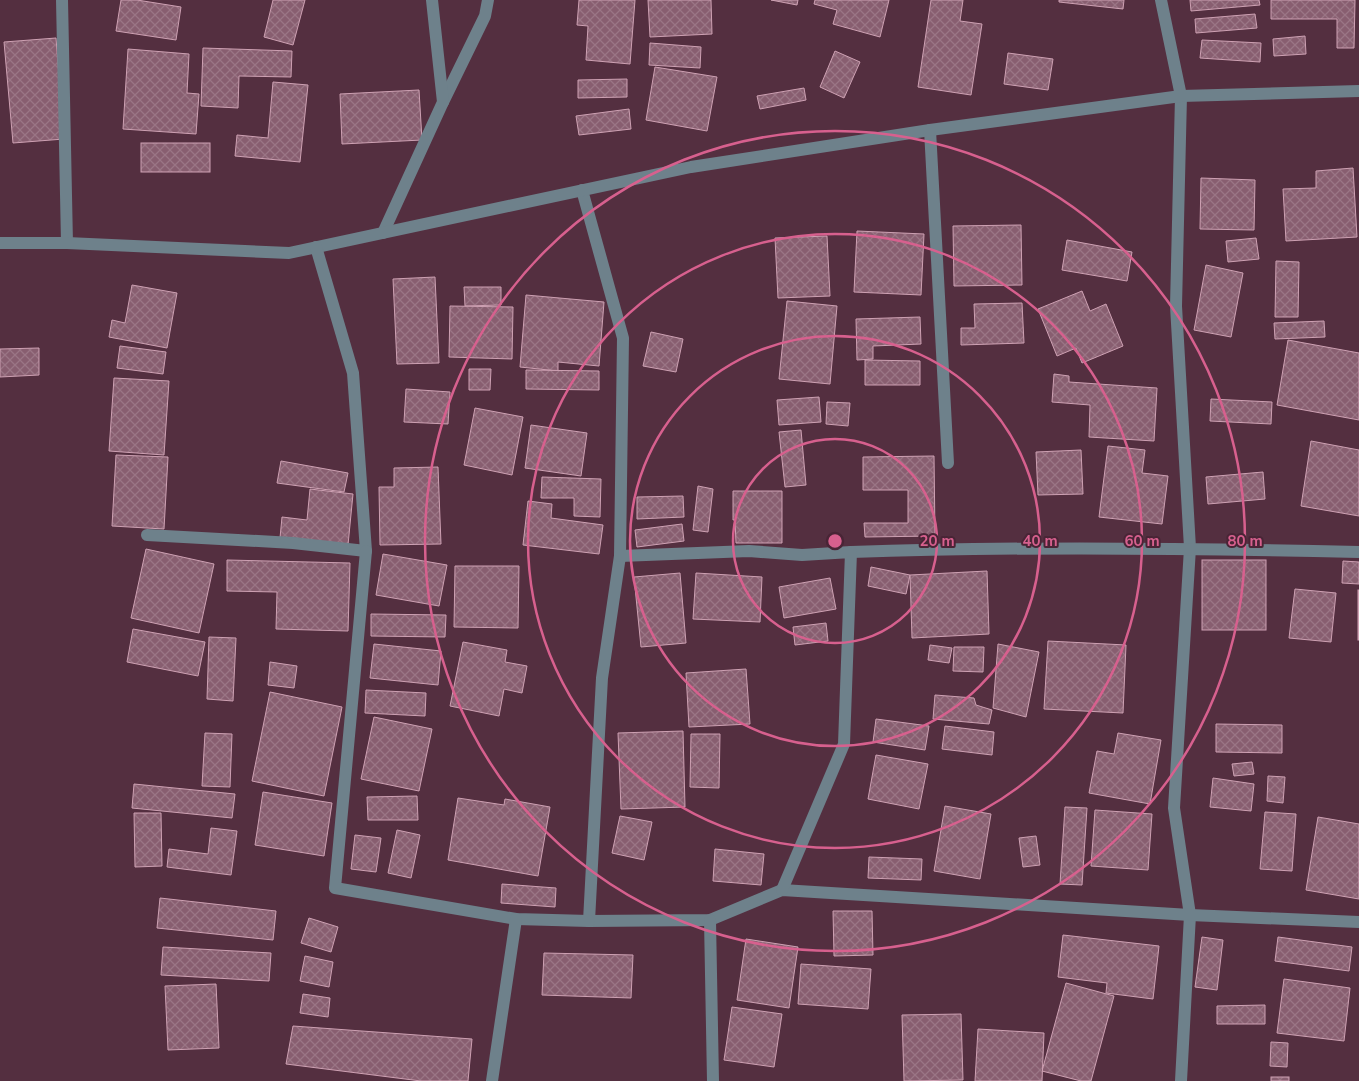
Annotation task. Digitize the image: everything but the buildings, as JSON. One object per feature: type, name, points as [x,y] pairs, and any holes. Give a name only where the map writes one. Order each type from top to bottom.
[{"type":"street","points":[[62,0],[67,243]]},
{"type":"street","points":[[432,0],[443,102]]},
{"type":"street","points":[[383,233],[485,16],[488,0]]},
{"type":"street","points":[[1161,0],[1181,96],[1176,306],[1190,548],[1174,808],[1190,915],[1181,1081]]},
{"type":"street","points":[[0,243],[67,243],[289,253],[691,167],[930,130],[1181,96],[1359,91]]},
{"type":"street","points":[[930,130],[948,463]]},
{"type":"street","points":[[582,190],[623,338],[620,556],[602,678],[589,921]]},
{"type":"street","points":[[316,247],[353,374],[366,551],[335,888],[516,919],[589,921],[710,920],[782,890],[1190,915],[1359,922]]},
{"type":"street","points":[[147,535],[293,543],[366,551]]},
{"type":"street","points":[[620,556],[749,551],[802,555],[917,550],[1190,548],[1359,552]]},
{"type":"street","points":[[782,890],[844,744],[851,552]]},
{"type":"street","points":[[492,1081],[516,919]]},
{"type":"street","points":[[710,920],[713,1081]]}]
